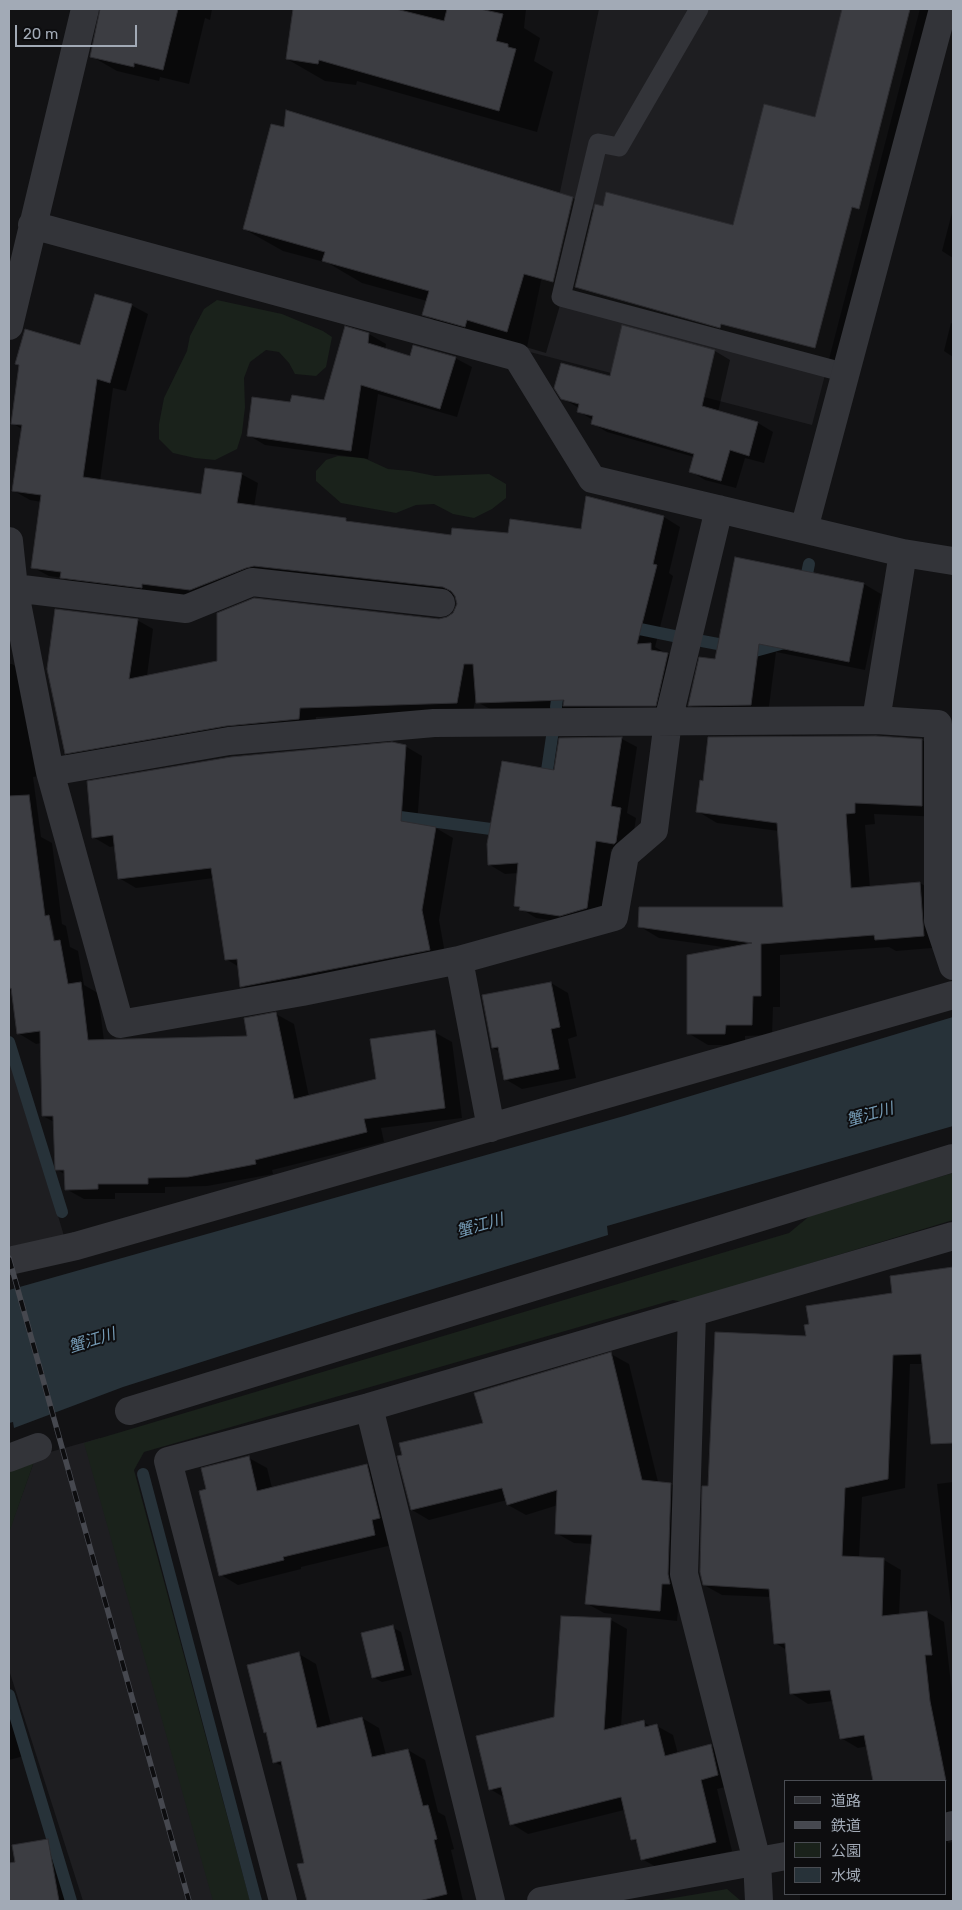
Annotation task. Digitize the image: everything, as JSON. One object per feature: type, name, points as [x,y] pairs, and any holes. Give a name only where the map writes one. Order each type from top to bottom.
[{"type":"street","points":[[9,326],[85,9]]},
{"type":"street","points":[[804,529],[943,9]]},
{"type":"street","points":[[32,225],[518,357],[592,479],[903,553],[953,561]]},
{"type":"street","points":[[9,541],[14,588],[50,772],[120,1024],[302,992],[459,960],[614,917],[625,855],[654,830],[668,721],[719,509]]},
{"type":"street","points":[[876,720],[903,553]]},
{"type":"street","points":[[14,588],[186,608],[252,582],[441,603]]},
{"type":"street","points":[[50,772],[229,741],[434,723],[876,720],[938,724],[938,921],[953,966]]},
{"type":"street","points":[[459,960],[491,1128]]},
{"type":"street","points":[[9,1261],[76,1246],[953,995]]},
{"type":"street","points":[[129,1411],[953,1158]]},
{"type":"street","points":[[283,1901],[168,1461],[369,1407],[953,1236]]},
{"type":"street","points":[[692,1313],[684,1574],[757,1861],[759,1901]]},
{"type":"street","points":[[369,1407],[491,1901]]},
{"type":"street","points":[[9,1458],[38,1447]]},
{"type":"street","points":[[541,1901],[784,1856]]},
{"type":"lane","points":[[699,9],[619,147],[598,143],[561,297],[846,373]]},
{"type":"shaded area","points":[[599,9],[920,9],[812,425],[526,351]]},
{"type":"shaded area","points":[[9,1050],[64,1236],[9,1247]]},
{"type":"shaded area","points":[[100,1438],[250,1901],[83,1901],[9,1670],[9,1531],[36,1456]]},
{"type":"green space","points":[[217,300],[282,314],[323,331],[332,337],[326,367],[316,376],[295,374],[289,363],[279,352],[266,350],[250,362],[244,378],[245,407],[242,433],[237,449],[215,460],[173,453],[159,439],[159,424],[164,398],[187,351],[190,336],[204,309]]},
{"type":"green space","points":[[338,456],[364,458],[388,469],[435,476],[489,474],[506,484],[506,498],[492,509],[474,518],[453,514],[434,504],[416,505],[396,513],[341,503],[316,481],[316,471],[326,460]]},
{"type":"green space","points":[[953,1173],[953,1220],[683,1302],[673,1300],[144,1452],[134,1470],[250,1901],[213,1901],[84,1443],[789,1233],[812,1214]]},
{"type":"green space","points":[[36,1456],[10,1530],[9,1531],[9,1466]]},
{"type":"green space","points":[[727,1889],[741,1901],[656,1901]]},
{"type":"water","name":"蟹江川","points":[[953,1017],[953,1126],[607,1226],[608,1235],[123,1387],[14,1428],[13,1422],[9,1423],[9,1290],[624,1116]]},
{"type":"building","points":[[100,9],[178,9],[163,70],[134,63],[134,67],[90,57]]},
{"type":"building","points":[[293,9],[396,9],[444,21],[447,9],[480,9],[503,14],[496,41],[508,44],[508,47],[516,49],[499,111],[319,60],[318,64],[286,59]]},
{"type":"building","points":[[842,9],[910,9],[859,209],[852,207],[815,348],[721,324],[720,328],[575,287],[595,204],[603,206],[606,192],[733,225],[764,104],[815,117]]},
{"type":"building","points":[[286,110],[573,197],[553,282],[524,274],[507,332],[467,320],[465,327],[422,315],[429,291],[322,261],[325,252],[243,229],[271,124],[284,127]]},
{"type":"building","points":[[95,294],[132,304],[110,383],[97,379],[83,477],[201,494],[205,468],[242,473],[237,503],[346,518],[346,521],[451,535],[452,528],[508,533],[510,519],[581,529],[586,496],[664,516],[653,564],[657,565],[637,644],[651,643],[651,650],[668,653],[656,706],[563,706],[564,700],[476,703],[473,664],[464,664],[457,703],[300,708],[299,719],[226,726],[65,754],[47,669],[55,609],[138,619],[129,679],[217,661],[217,613],[254,598],[439,619],[453,613],[457,604],[455,596],[451,591],[443,587],[254,566],[190,590],[142,584],[142,588],[60,578],[61,572],[31,568],[41,495],[12,491],[22,425],[11,424],[19,365],[15,364],[25,329],[80,345]]},
{"type":"building","points":[[622,325],[715,350],[702,406],[758,422],[749,456],[730,450],[721,481],[689,472],[694,454],[591,424],[593,416],[577,412],[579,404],[561,399],[554,388],[561,363],[610,376]]},
{"type":"building","points":[[345,326],[369,333],[368,343],[410,356],[413,345],[456,357],[440,409],[361,385],[351,451],[247,436],[252,397],[290,402],[292,395],[324,400]]},
{"type":"building","points":[[735,557],[864,583],[849,662],[759,644],[751,705],[688,706],[699,657],[715,659]]},
{"type":"building","points":[[876,736],[922,739],[922,806],[855,803],[855,813],[846,814],[851,888],[920,882],[924,936],[875,940],[874,935],[761,944],[761,996],[753,996],[752,1025],[726,1025],[725,1034],[687,1034],[687,955],[752,943],[638,927],[639,907],[783,907],[777,823],[696,812],[700,780],[703,781],[708,737]]},
{"type":"building","points":[[622,737],[611,806],[621,808],[616,842],[614,844],[596,841],[587,908],[560,916],[519,910],[520,907],[514,906],[518,863],[488,865],[487,844],[502,761],[554,770],[559,738]]},
{"type":"building","points":[[392,742],[406,745],[401,821],[436,827],[422,910],[430,950],[240,987],[237,959],[225,960],[211,868],[118,879],[113,835],[92,838],[87,781],[231,757]]},
{"type":"building","points":[[29,795],[45,916],[49,915],[54,941],[60,940],[68,984],[81,982],[88,1040],[247,1036],[244,1018],[276,1012],[294,1099],[376,1079],[370,1039],[435,1030],[445,1108],[364,1119],[367,1132],[255,1160],[256,1164],[188,1177],[148,1178],[148,1184],[98,1184],[98,1189],[65,1190],[64,1170],[55,1170],[53,1116],[42,1116],[40,1031],[17,1034],[11,988],[9,989],[9,796]]},
{"type":"building","points":[[551,982],[560,1027],[551,1029],[559,1069],[504,1080],[498,1047],[492,1048],[482,995]]},
{"type":"building","points":[[953,1267],[953,1443],[931,1444],[921,1354],[893,1355],[888,1479],[845,1488],[842,1556],[884,1558],[882,1616],[927,1611],[932,1655],[925,1655],[930,1701],[946,1780],[873,1780],[864,1735],[840,1739],[830,1690],[790,1694],[785,1643],[774,1644],[769,1589],[703,1585],[700,1572],[702,1486],[708,1486],[715,1332],[806,1336],[804,1325],[809,1324],[806,1306],[892,1293],[890,1276]]},
{"type":"building","points":[[611,1352],[642,1480],[671,1483],[668,1574],[670,1584],[662,1584],[660,1611],[585,1604],[592,1535],[555,1534],[557,1490],[507,1505],[502,1488],[411,1510],[397,1456],[402,1455],[399,1443],[483,1423],[474,1393]]},
{"type":"building","points":[[249,1456],[257,1491],[367,1464],[380,1518],[372,1520],[375,1535],[283,1557],[284,1560],[219,1576],[199,1491],[206,1489],[201,1468]]},
{"type":"building","points":[[561,1616],[611,1618],[604,1730],[644,1720],[645,1727],[657,1724],[665,1756],[711,1744],[718,1775],[701,1780],[716,1842],[641,1860],[636,1839],[631,1840],[621,1797],[510,1825],[501,1787],[489,1790],[476,1736],[554,1717]]},
{"type":"building","points":[[393,1625],[404,1670],[372,1678],[361,1633]]},
{"type":"building","points":[[299,1652],[317,1728],[362,1717],[372,1757],[408,1749],[423,1806],[428,1805],[437,1839],[434,1840],[447,1894],[419,1901],[307,1901],[297,1864],[304,1863],[281,1761],[273,1763],[247,1665]]},
{"type":"building","points":[[48,1839],[59,1901],[9,1901],[9,1863],[15,1862],[12,1845]]},
{"type":"waterway","points":[[804,588],[809,564]]},
{"type":"waterway","points":[[625,626],[674,636]]},
{"type":"waterway","points":[[702,641],[755,651],[788,642]]},
{"type":"waterway","points":[[556,707],[559,684]]},
{"type":"waterway","points":[[545,784],[553,730]]},
{"type":"waterway","points":[[385,815],[506,831]]},
{"type":"waterway","points":[[9,1042],[62,1212]]},
{"type":"waterway","points":[[143,1474],[256,1901]]},
{"type":"waterway","points":[[9,1695],[71,1901]]},
{"type":"railway","points":[[9,1258],[189,1901]]}]
